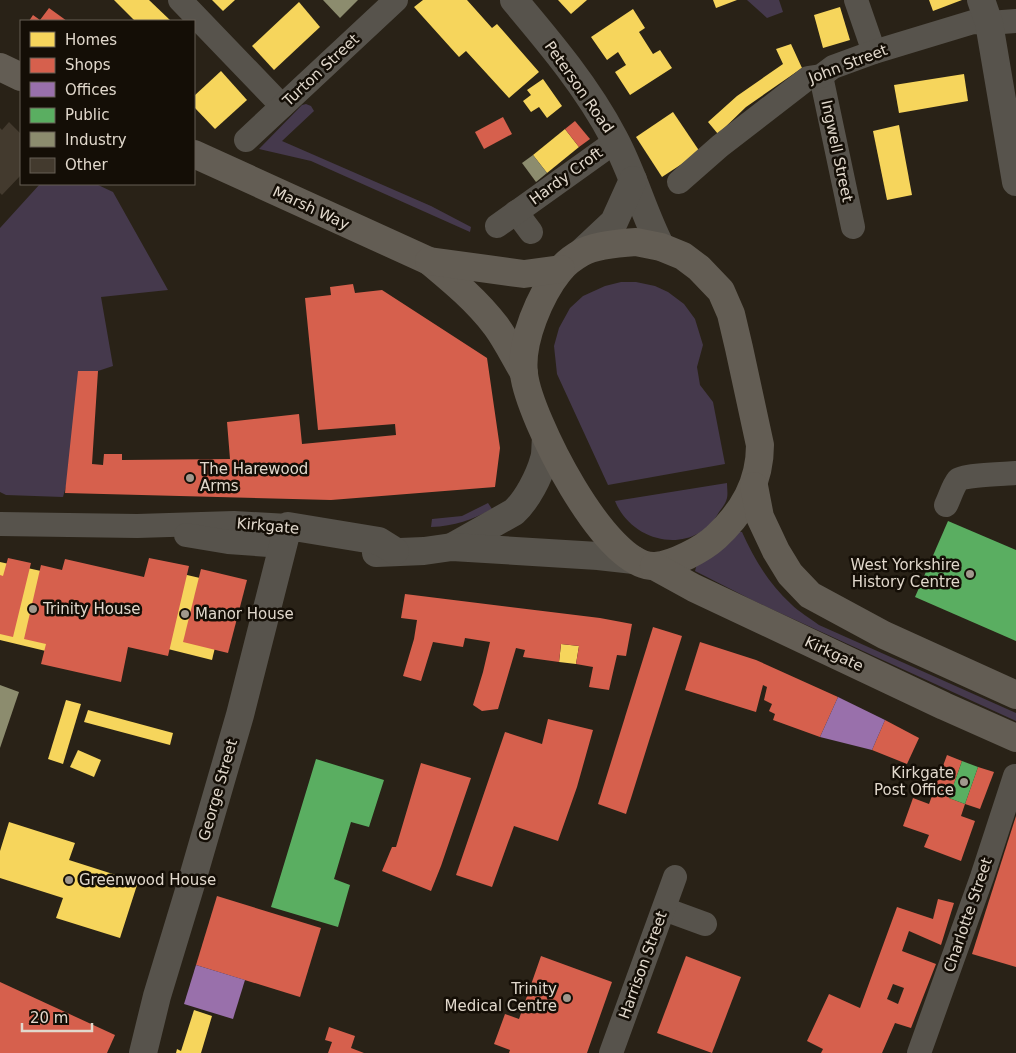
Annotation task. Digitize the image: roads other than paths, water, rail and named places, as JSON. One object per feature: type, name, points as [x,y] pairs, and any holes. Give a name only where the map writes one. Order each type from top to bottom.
[{"type":"highway","points":[[0,67],[20,77]]},
{"type":"highway","name":"Marsh Way","points":[[195,154],[429,261],[459,285],[497,327],[524,374]]},
{"type":"highway","points":[[636,242],[661,247],[683,256],[699,268],[721,291],[731,314],[760,445],[760,460],[754,486],[742,509],[730,524],[699,549],[675,561],[644,563],[610,541],[593,519],[546,438],[530,399],[524,374],[526,340],[531,324],[544,296],[561,269],[582,252],[616,243],[636,242]]},
{"type":"highway","name":"Marsh Way","points":[[429,261],[524,274],[561,269]]},
{"type":"highway","points":[[754,486],[760,517],[776,551],[790,574],[810,595],[884,635],[1016,695]]},
{"type":"highway","name":"Kirkgate","points":[[644,563],[944,706],[1016,738]]},
{"type":"street","points":[[180,0],[282,106]]},
{"type":"street","name":"Turton Street","points":[[246,140],[396,0]]},
{"type":"street","name":"Peterson Road","points":[[514,0],[559,54],[601,113],[616,141],[661,247]]},
{"type":"street","points":[[856,0],[874,52]]},
{"type":"street","points":[[985,12],[1016,182]]},
{"type":"street","name":"John Street","points":[[679,182],[720,146],[808,78],[821,76],[833,67],[874,52],[973,22],[985,12],[1016,21]]},
{"type":"street","name":"Ingwell Street","points":[[821,76],[853,227]]},
{"type":"street","name":"Hardy Croft","points":[[496,226],[616,141]]},
{"type":"street","points":[[582,252],[614,222],[633,180]]},
{"type":"street","name":"Hardy Croft","points":[[516,212],[531,232]]},
{"type":"street","name":"Kirkgate","points":[[452,548],[520,507],[531,488],[544,458],[546,438]]},
{"type":"street","points":[[946,505],[958,479],[966,476],[1016,473]]},
{"type":"street","name":"Kirkgate","points":[[0,524],[138,526],[228,542],[285,536],[375,553],[452,548],[598,556],[644,563]]},
{"type":"street","name":"George Street","points":[[143,1053],[156,996],[191,884],[240,714],[285,536]]},
{"type":"street","name":"Charlotte Street","points":[[919,1053],[982,877],[1015,776]]},
{"type":"street","name":"Harrison Street","points":[[611,1053],[675,877]]},
{"type":"street","points":[[664,909],[705,924]]},
{"type":"place","name":"The Harewood Arms","points":[[190,478]]},
{"type":"place","name":"West Yorkshire History Centre","points":[[970,574]]},
{"type":"place","name":"Trinity House","points":[[33,609]]},
{"type":"place","name":"Manor House","points":[[185,614]]},
{"type":"place","name":"Kirkgate Post Office","points":[[964,782]]},
{"type":"place","name":"Greenwood House","points":[[69,880]]},
{"type":"place","name":"Trinity Medical Centre","points":[[567,998]]}]
